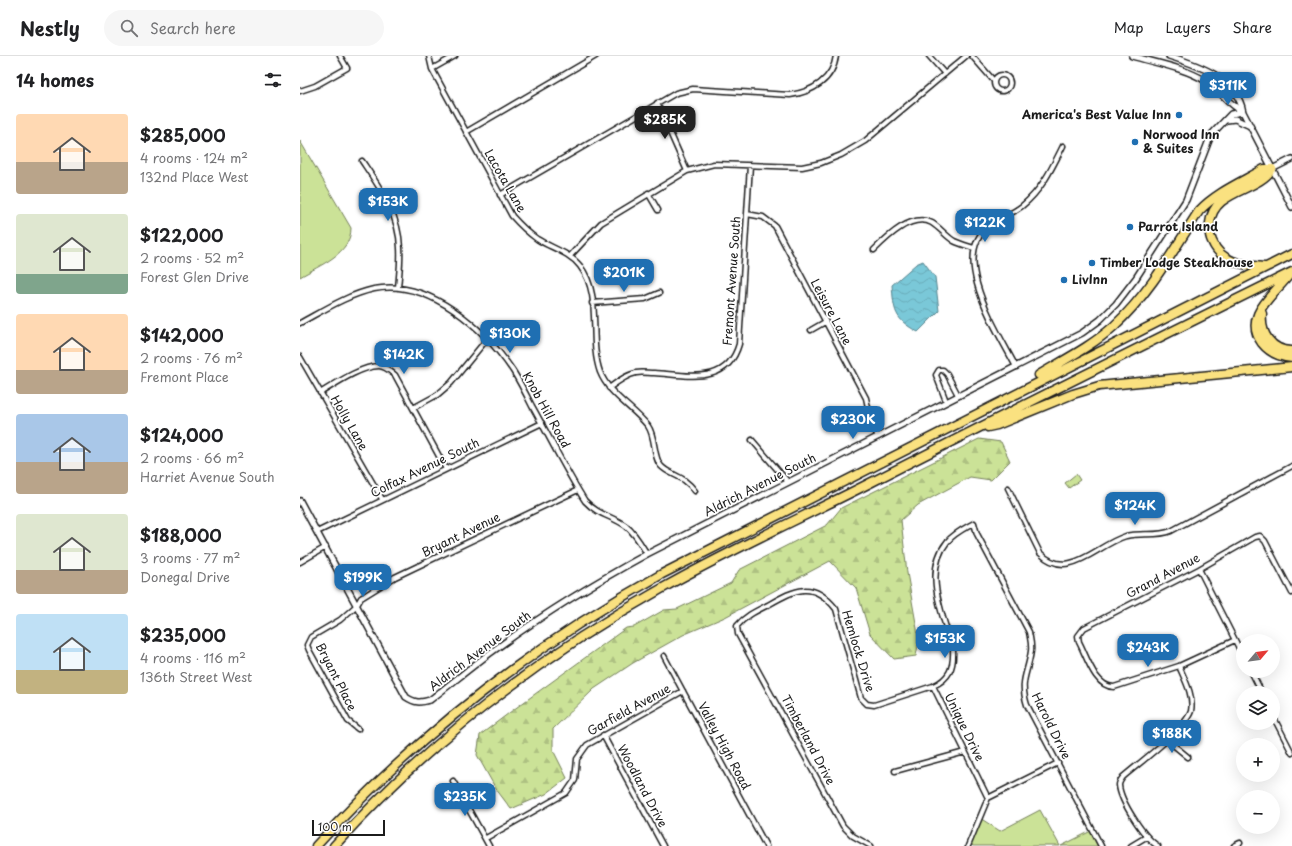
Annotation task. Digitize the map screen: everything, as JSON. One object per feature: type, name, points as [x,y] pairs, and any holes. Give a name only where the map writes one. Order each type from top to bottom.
[{"type":"highway","points":[[985,408],[1084,348],[1112,328],[1145,294],[1199,211],[1207,203],[1217,195],[1264,169],[1272,169]]},
{"type":"highway","points":[[1265,267],[1232,262],[1222,256],[1215,248],[1209,230],[1210,220],[1218,204],[1225,198],[1267,177],[1272,169]]},
{"type":"highway","points":[[316,846],[409,753],[444,722],[503,675],[559,636],[662,574],[985,408],[1292,254]]},
{"type":"highway","points":[[1291,272],[1262,306],[1256,319],[1260,339],[1267,348],[1276,354],[1292,358]]},
{"type":"highway","points":[[334,846],[387,792],[449,734],[515,682],[587,634],[678,580],[975,429],[1291,272]]},
{"type":"highway","points":[[1262,306],[1262,326],[1266,337],[1277,348],[1292,351]]},
{"type":"highway","points":[[975,429],[997,425],[1073,394],[1099,386],[1292,367]]},
{"type":"street","points":[[300,91],[315,86],[347,68],[340,56]]},
{"type":"street","name":"Lacota Lane","points":[[429,56],[432,69],[512,216],[524,230],[537,239],[570,256],[580,266],[587,277],[591,289],[596,358],[600,374],[609,388],[648,427],[654,440],[658,460],[661,466],[685,481],[695,491]]},
{"type":"street","points":[[432,69],[455,56]]},
{"type":"street","points":[[466,132],[596,56]]},
{"type":"street","points":[[500,195],[676,93],[693,89],[790,96],[803,93],[815,88],[828,77],[836,56]]},
{"type":"street","points":[[929,56],[944,74]]},
{"type":"street","points":[[570,256],[601,222],[687,171],[714,164],[802,167],[821,163],[841,156],[865,141],[966,56]]},
{"type":"street","points":[[972,56],[994,82]]},
{"type":"street","points":[[1132,56],[1200,77],[1219,90],[1233,106],[1243,112]]},
{"type":"street","points":[[1169,56],[1195,64],[1220,78],[1233,90],[1241,101],[1243,112],[1292,207]]},
{"type":"street","points":[[657,103],[687,171]]},
{"type":"street","name":"Aldrich Avenue South","points":[[357,605],[406,697],[413,702],[422,703],[430,700],[492,652],[604,577],[946,401],[1082,333],[1100,320],[1130,287],[1186,200],[1212,134],[1227,120],[1231,114],[1243,112]]},
{"type":"street","points":[[1227,120],[1235,119],[1250,126]]},
{"type":"street","points":[[1016,367],[986,307],[975,277],[972,263],[974,248],[980,236],[988,226],[1022,206],[1037,192],[1046,180],[1063,146]]},
{"type":"street","points":[[1272,169],[1292,159]]},
{"type":"street","points":[[362,161],[385,195],[396,219],[400,247],[398,288]]},
{"type":"street","name":"Fremont Avenue South","points":[[609,388],[621,379],[636,373],[707,375],[719,372],[729,365],[736,356],[739,344],[750,166]]},
{"type":"street","points":[[648,194],[658,210]]},
{"type":"street","name":"Leisure Lane","points":[[747,214],[763,217],[775,226],[866,398],[871,421],[878,437]]},
{"type":"street","points":[[874,250],[889,235],[910,223],[920,220],[931,222],[955,241],[974,248]]},
{"type":"street","name":"Knob Hill Road","points":[[300,323],[354,294],[376,289],[398,288],[420,292],[440,301],[465,318],[487,339],[513,371],[578,490],[592,509],[619,522],[631,530],[647,554]]},
{"type":"street","points":[[592,303],[645,299],[659,293]]},
{"type":"street","points":[[811,330],[825,322]]},
{"type":"street","points":[[413,408],[437,395],[451,383],[487,339]]},
{"type":"street","name":"Holly Lane","points":[[300,357],[382,499]]},
{"type":"street","points":[[320,393],[366,368],[380,366],[388,370],[395,375],[446,468]]},
{"type":"street","points":[[946,401],[936,380],[936,375],[939,370],[943,370],[947,374],[958,395]]},
{"type":"street","name":"Colfax Avenue South","points":[[317,532],[382,499],[542,423]]},
{"type":"street","points":[[752,440],[788,482]]},
{"type":"street","points":[[1008,488],[1040,553],[1049,561],[1065,565],[1125,536],[1138,534],[1163,534],[1172,531],[1292,466]]},
{"type":"street","name":"Bryant Avenue","points":[[357,605],[361,598],[395,577],[578,490]]},
{"type":"street","points":[[300,500],[357,605]]},
{"type":"street","name":"Unique Drive","points":[[974,523],[958,532],[947,541],[935,566],[936,586],[954,659],[946,679],[933,686],[988,798]]},
{"type":"street","name":"Harold Drive","points":[[974,523],[977,534],[1029,632],[1031,650],[1024,678],[1024,694],[1101,846]]},
{"type":"street","name":"Grand Avenue","points":[[1179,666],[1114,687],[1107,687],[1099,681],[1079,642],[1078,636],[1084,628],[1199,569],[1255,537],[1260,536],[1265,541],[1292,594]]},
{"type":"street","points":[[300,562],[326,547]]},
{"type":"street","points":[[1158,846],[1146,837],[1140,830],[1120,791],[1119,784],[1123,777],[1184,723],[1191,711],[1191,695],[1179,666],[1235,640],[1199,569]]},
{"type":"street","name":"Hemlock Drive","points":[[738,634],[737,626],[743,618],[792,591],[814,591],[826,598],[836,609],[861,698],[867,704],[874,705],[933,686]]},
{"type":"street","name":"Bryant Place","points":[[357,605],[340,620],[311,637],[307,645],[348,721],[358,729]]},
{"type":"street","name":"Timberland Drive","points":[[738,634],[843,826],[853,836],[871,846]]},
{"type":"street","name":"Valley High Road","points":[[664,656],[766,846]]},
{"type":"street","name":"Garfield Avenue","points":[[486,838],[566,793],[575,780],[578,759],[587,745],[683,691]]},
{"type":"street","points":[[1280,730],[1292,753]]},
{"type":"street","name":"Woodland Drive","points":[[603,735],[663,846]]},
{"type":"street","points":[[1166,739],[1188,757]]},
{"type":"street","points":[[895,771],[965,752]]},
{"type":"street","points":[[968,846],[988,798],[1058,763]]},
{"type":"street","points":[[453,781],[486,838],[489,846]]},
{"type":"street","points":[[1131,846],[1146,837]]},
{"type":"street","points":[[1234,846],[1240,843]]},
{"type":"green space","points":[[300,141],[351,228],[350,237],[340,252],[325,263],[300,277]]},
{"type":"green space","points":[[979,439],[1001,442],[1010,461],[991,480],[970,477],[918,505],[901,520],[907,573],[919,640],[916,656],[894,659],[870,634],[856,588],[830,561],[725,617],[683,635],[633,663],[594,689],[553,729],[553,750],[567,778],[546,794],[511,809],[496,789],[477,755],[480,735],[626,628],[634,627],[664,610],[677,609],[731,583],[739,570],[827,525],[841,508]]},
{"type":"green space","points":[[1076,474],[1080,480],[1069,488],[1065,483]]},
{"type":"green space","points":[[1040,810],[1060,846],[973,846],[969,843],[980,818],[1000,831]]},
{"type":"green space","points":[[1093,830],[1101,846],[1061,846]]},
{"type":"water","points":[[923,261],[935,277],[939,311],[918,332],[904,323],[897,313],[892,285],[916,264]]},
{"type":"place","name":"America's Best Value Inn","points":[[1179,115]]},
{"type":"place","name":"Norwood Inn & Suites","points":[[1135,142]]},
{"type":"place","name":"Parrot Island","points":[[1130,227]]},
{"type":"place","name":"Timber Lodge Steakhouse","points":[[1092,263]]},
{"type":"place","name":"LivInn","points":[[1064,280]]}]
